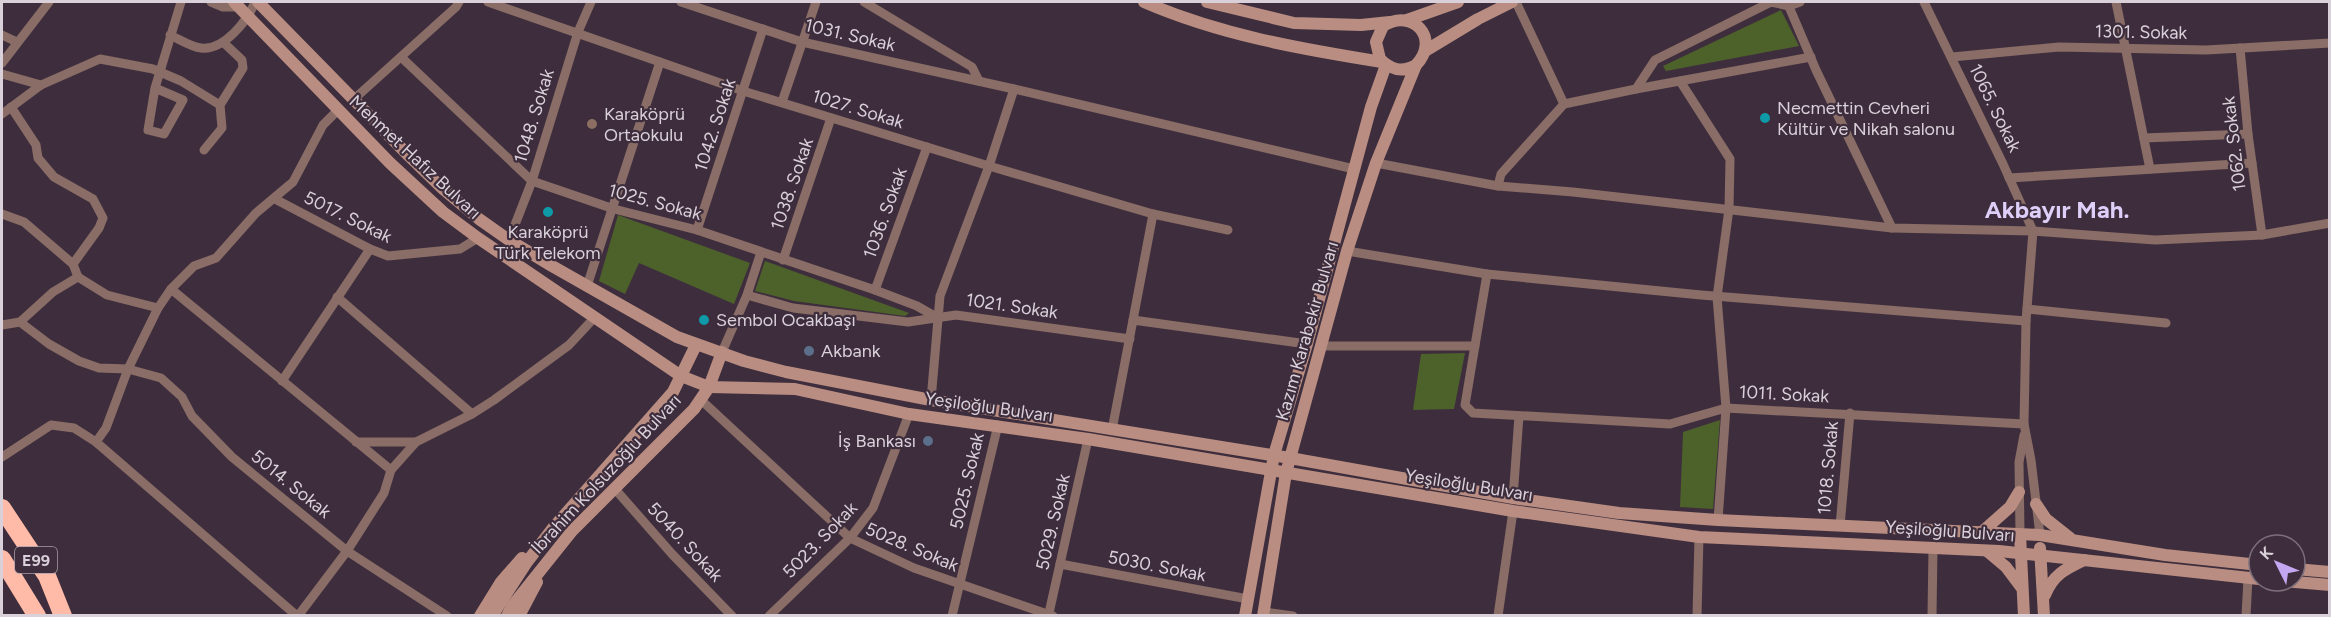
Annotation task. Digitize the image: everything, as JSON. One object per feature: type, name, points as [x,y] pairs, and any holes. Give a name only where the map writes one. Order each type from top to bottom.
[{"type":"highway","name":"E99","points":[[2,508],[47,576],[63,615]]},
{"type":"highway","name":"E99","points":[[2,559],[14,582],[37,615]]},
{"type":"highway","points":[[47,576],[77,615]]},
{"type":"highway","points":[[14,582],[26,615]]},
{"type":"main road","name":"Mehmet Hafız Bulvarı","points":[[257,2],[443,189],[508,240],[642,318],[696,345]]},
{"type":"main road","points":[[1144,2],[1211,27],[1384,63],[1401,70],[1416,65],[1425,51],[1426,44],[1421,29],[1407,20]]},
{"type":"main road","points":[[1207,2],[1294,23],[1361,25],[1407,20],[1458,2]]},
{"type":"main road","points":[[1425,51],[1478,19],[1514,2]]},
{"type":"main road","name":"Mehmet Hafız Bulvarı","points":[[236,4],[338,110],[443,212],[681,376]]},
{"type":"main road","points":[[1384,63],[1376,51],[1376,42],[1383,26],[1391,21]]},
{"type":"main road","name":"Kazım Karabekir Bulvarı","points":[[1245,615],[1274,455],[1384,63]]},
{"type":"main road","name":"Kazım Karabekir Bulvarı","points":[[1263,614],[1286,473],[1347,251],[1376,163],[1416,65]]},
{"type":"main road","name":"Yeşiloğlu Bulvarı","points":[[696,345],[786,372],[931,400],[1274,455],[1513,498],[1619,513],[1718,520],[1983,531],[2071,539],[2165,555],[2247,564]]},
{"type":"main road","name":"İbrahim Kolsuzoğlu Bulvarı","points":[[492,615],[553,528],[666,400],[696,345]]},
{"type":"main road","name":"İbrahim Kolsuzoğlu Bulvarı","points":[[507,615],[572,531],[694,409],[708,387],[722,352]]},
{"type":"main road","name":"Yeşiloğlu Bulvarı","points":[[681,376],[708,387],[795,389],[909,414],[1088,439],[1513,511],[1699,537],[1986,550],[2247,577]]},
{"type":"main road","points":[[1983,531],[2010,507],[2019,492]]},
{"type":"main road","points":[[2036,504],[2046,519],[2071,539]]},
{"type":"main road","points":[[480,615],[501,582],[524,555],[553,528]]},
{"type":"main road","points":[[2020,534],[2024,615]]},
{"type":"main road","points":[[2040,536],[2044,615]]},
{"type":"main road","points":[[1986,550],[2006,567],[2021,587]]},
{"type":"main road","points":[[2043,599],[2049,584],[2060,572],[2085,560]]},
{"type":"main road","points":[[2307,570],[2330,572]]},
{"type":"main road","points":[[519,615],[537,584],[540,571]]},
{"type":"main road","points":[[2307,583],[2330,585]]},
{"type":"street","points":[[2,63],[48,2]]},
{"type":"street","points":[[155,88],[183,100],[164,134],[148,130],[155,88],[181,2]]},
{"type":"street","points":[[211,2],[224,7],[236,4]]},
{"type":"street","points":[[170,35],[201,49],[223,42],[249,17],[257,2]]},
{"type":"street","points":[[353,100],[459,2]]},
{"type":"street","name":"1027. Sokak","points":[[488,2],[744,91],[831,118],[1153,214],[1228,230]]},
{"type":"street","name":"1048. Sokak","points":[[508,240],[532,181],[578,32],[591,2]]},
{"type":"street","name":"1031. Sokak","points":[[681,2],[802,42],[1354,169]]},
{"type":"street","points":[[782,102],[816,2]]},
{"type":"street","points":[[864,2],[972,67],[979,81]]},
{"type":"street","points":[[1514,2],[1564,104]]},
{"type":"street","points":[[1636,89],[1655,60],[1771,2],[1788,4],[1800,2]]},
{"type":"street","name":"1065. Sokak","points":[[1924,2],[1952,57],[2032,231]]},
{"type":"street","points":[[2116,2],[2150,169]]},
{"type":"street","points":[[1788,4],[1892,228]]},
{"type":"street","name":"1042. Sokak","points":[[698,230],[763,29]]},
{"type":"street","points":[[2,35],[17,42]]},
{"type":"street","points":[[204,150],[222,128],[220,105],[243,68],[242,60],[223,42]]},
{"type":"street","name":"1301. Sokak","points":[[1952,57],[2059,47],[2206,50],[2330,43]]},
{"type":"street","name":"1062. Sokak","points":[[2240,48],[2248,134],[2262,235]]},
{"type":"street","name":"1025. Sokak","points":[[401,57],[532,181],[614,209],[698,230],[783,261],[875,290],[917,306],[938,318]]},
{"type":"street","points":[[1498,186],[1501,174],[1564,104],[1811,57]]},
{"type":"street","points":[[2,114],[41,85],[100,59],[160,72],[181,81],[220,105]]},
{"type":"street","points":[[588,286],[660,62]]},
{"type":"street","points":[[2,74],[41,85]]},
{"type":"street","points":[[1680,81],[1730,159],[1729,209],[1717,297],[1726,408],[1718,520]]},
{"type":"street","points":[[931,400],[940,296],[989,166],[1014,89]]},
{"type":"street","points":[[11,107],[36,145],[38,158],[54,177],[93,199],[103,218],[99,228],[73,264]]},
{"type":"street","points":[[96,442],[106,428],[128,369],[158,308],[171,290],[194,266],[216,258],[256,213],[293,182],[322,125],[338,110]]},
{"type":"street","name":"1038. Sokak","points":[[783,261],[831,118]]},
{"type":"street","points":[[2144,138],[2248,134]]},
{"type":"street","name":"1036. Sokak","points":[[875,290],[927,147]]},
{"type":"street","points":[[1376,163],[1498,186],[1892,228],[2032,231],[2155,240],[2262,235],[2330,223]]},
{"type":"street","points":[[2009,178],[2252,163]]},
{"type":"street","name":"5017. Sokak","points":[[275,199],[369,249],[388,256],[460,249],[478,238]]},
{"type":"street","points":[[2,214],[24,222],[73,264],[78,277],[107,295],[158,308]]},
{"type":"street","points":[[1112,430],[1153,214]]},
{"type":"street","points":[[2020,534],[2019,462],[2024,429],[2026,321],[2032,231]]},
{"type":"street","points":[[282,381],[369,249]]},
{"type":"street","points":[[1347,251],[1487,274],[1717,297],[2026,321]]},
{"type":"street","points":[[722,352],[747,295],[761,252]]},
{"type":"street","points":[[1321,346],[1475,346],[1487,274]]},
{"type":"street","points":[[2,325],[20,322],[53,291],[78,277]]},
{"type":"street","points":[[171,290],[391,470]]},
{"type":"street","name":"1021. Sokak","points":[[747,295],[793,308],[908,322],[956,315],[1131,339]]},
{"type":"street","points":[[337,297],[472,414]]},
{"type":"street","points":[[2027,309],[2166,323]]},
{"type":"street","points":[[2,457],[51,425],[74,428],[96,442],[297,615],[348,550],[384,493],[391,470],[416,442],[472,414],[569,345],[595,317]]},
{"type":"street","points":[[1132,320],[1307,344]]},
{"type":"street","name":"5014. Sokak","points":[[20,322],[49,344],[79,361],[99,368],[128,369],[160,378],[182,397],[192,416],[232,457],[348,550],[447,615]]},
{"type":"street","name":"1011. Sokak","points":[[1475,346],[1465,405],[1473,413],[1670,424],[1726,408],[1850,413],[2024,429]]},
{"type":"street","name":"5028. Sokak","points":[[700,399],[850,538],[914,568],[1051,614]]},
{"type":"street","name":"1018. Sokak","points":[[1840,526],[1850,413]]},
{"type":"street","name":"5023. Sokak","points":[[769,615],[850,538],[873,508],[909,414]]},
{"type":"street","points":[[1513,498],[1519,416]]},
{"type":"street","name":"5025. Sokak","points":[[952,615],[998,425]]},
{"type":"street","points":[[2024,429],[2031,460],[2040,536]]},
{"type":"street","name":"5029. Sokak","points":[[1051,614],[1088,439]]},
{"type":"street","points":[[356,442],[416,442]]},
{"type":"street","name":"5040. Sokak","points":[[615,489],[672,554],[732,615]]},
{"type":"street","points":[[1498,615],[1513,511]]},
{"type":"street","points":[[1697,615],[1699,537]]},
{"type":"street","points":[[1932,615],[1933,547]]},
{"type":"street","name":"5030. Sokak","points":[[1060,564],[1248,599]]},
{"type":"street","points":[[2246,615],[2251,593]]},
{"type":"street","points":[[1263,614],[1293,615]]},
{"type":"green space","points":[[1781,10],[1799,46],[1666,71],[1663,66]]},
{"type":"green space","points":[[618,215],[750,263],[734,304],[639,263],[625,294],[599,281]]},
{"type":"green space","points":[[765,261],[909,313],[905,316],[794,301],[755,291]]},
{"type":"green space","points":[[1465,353],[1454,409],[1413,410],[1421,354]]},
{"type":"green space","points":[[1720,420],[1713,509],[1680,507],[1683,432]]},
{"type":"place","name":"Necmettin Cevheri Kültür ve Nikah salonu","points":[[1765,118]]},
{"type":"place","name":"Karaköprü Ortaokulu","points":[[592,124]]},
{"type":"place","name":"Karaköprü Türk Telekom","points":[[548,212]]},
{"type":"place","name":"Sembol Ocakbaşı","points":[[704,320]]},
{"type":"place","name":"Akbank","points":[[809,351]]},
{"type":"place","name":"İş Bankası","points":[[928,441]]},
{"type":"district","name":"Akbayır Mah.","points":[[2057,209]]}]
